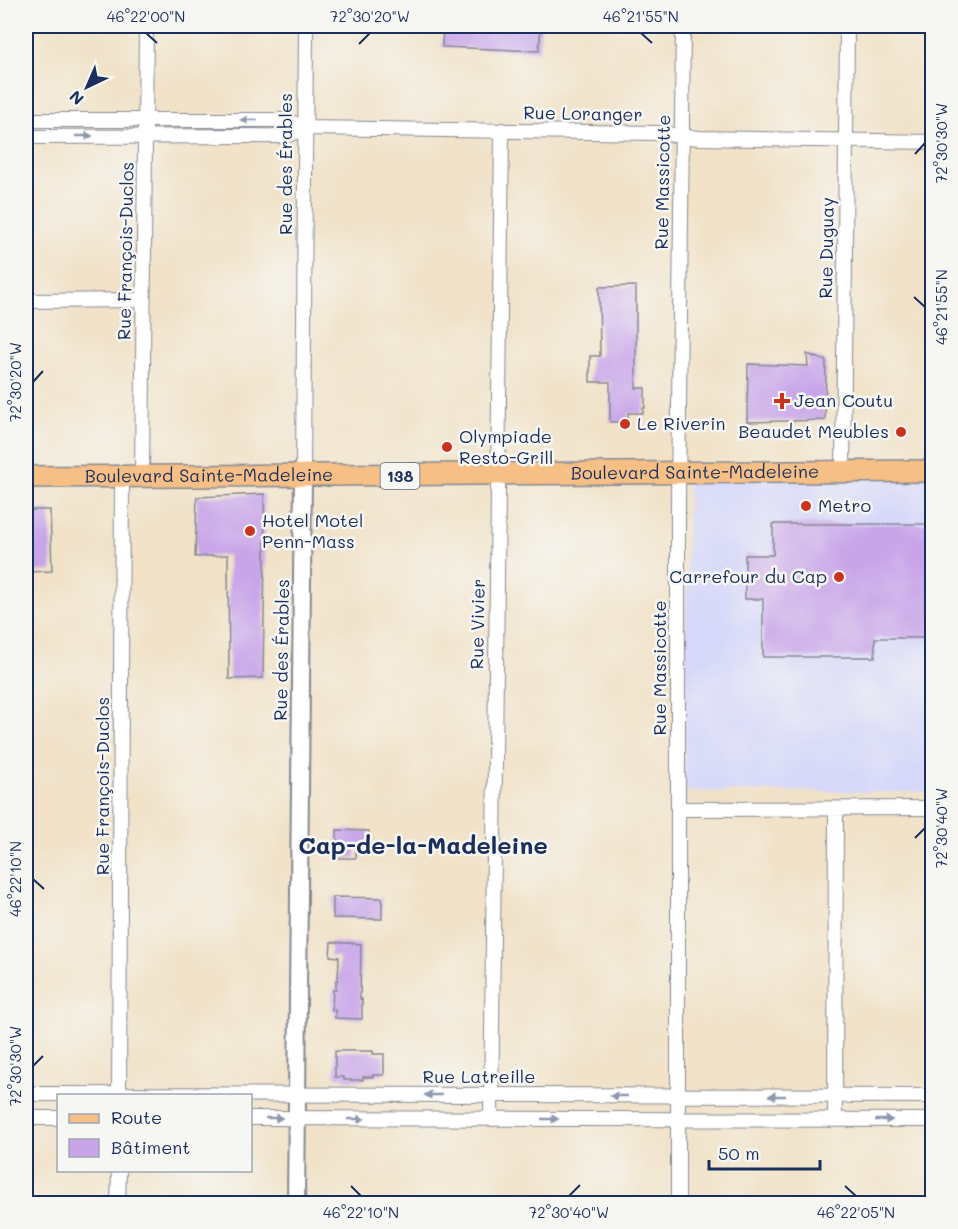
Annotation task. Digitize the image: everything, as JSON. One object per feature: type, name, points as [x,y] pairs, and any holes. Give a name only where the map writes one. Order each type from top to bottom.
[{"type":"main road","name":"Boulevard Sainte-Madeleine","points":[[26,477],[933,471]]},
{"type":"street","name":"Rue François-Duclos","points":[[119,1094],[132,477],[142,300],[146,26]]},
{"type":"street","name":"Rue des Érables","points":[[296,1203],[306,26]]},
{"type":"street","name":"Rue Massicotte","points":[[678,1203],[678,473],[683,26]]},
{"type":"street","name":"Rue Duguay","points":[[843,471],[847,26]]},
{"type":"street","name":"Rue Loranger","points":[[26,120],[286,120],[305,128],[658,133],[699,138],[933,142]]},
{"type":"street","name":"Rue Loranger","points":[[26,137],[285,136],[305,128]]},
{"type":"street","name":"Rue Vivier","points":[[492,1119],[502,130]]},
{"type":"street","points":[[26,301],[142,300]]},
{"type":"street","points":[[678,809],[933,808]]},
{"type":"street","points":[[835,1119],[836,809]]},
{"type":"street","name":"Rue Latreille","points":[[26,1094],[57,1094]]},
{"type":"street","name":"Rue Latreille","points":[[252,1095],[933,1096]]},
{"type":"street","points":[[26,1118],[57,1118]]},
{"type":"street","points":[[252,1118],[933,1120]]},
{"type":"street","points":[[118,1203],[119,1172]]},
{"type":"shaded area","points":[[688,470],[932,472],[932,792],[684,791]]},
{"type":"building","points":[[443,26],[541,26],[539,51],[442,47]]},
{"type":"building","points":[[636,286],[636,388],[645,388],[645,408],[643,408],[643,413],[628,413],[628,422],[610,422],[610,382],[590,382],[590,356],[600,356],[599,287]]},
{"type":"building","points":[[807,354],[826,361],[825,420],[747,422],[748,364],[808,366]]},
{"type":"building","points":[[264,494],[263,678],[229,679],[228,555],[195,557],[197,497]]},
{"type":"building","points":[[26,510],[50,510],[52,571],[26,572]]},
{"type":"building","name":"Carrefour du Cap","points":[[773,524],[933,524],[933,638],[875,638],[875,657],[763,657],[763,599],[745,599],[745,555],[773,555]]},
{"type":"building","points":[[337,830],[369,831],[369,845],[356,845],[356,858],[337,858]]},
{"type":"building","points":[[333,897],[382,898],[382,919],[333,918]]},
{"type":"building","points":[[331,942],[361,944],[362,1019],[335,1018],[335,1010],[332,1010],[333,990],[336,990],[336,980],[338,980],[339,957],[330,956]]},
{"type":"building","points":[[335,1051],[373,1051],[373,1054],[384,1054],[384,1075],[363,1077],[363,1080],[344,1080],[344,1077],[335,1077]]},
{"type":"place","name":"Jean Coutu","points":[[782,401]]},
{"type":"place","name":"Le Riverin","points":[[625,424]]},
{"type":"place","name":"Beaudet Meubles","points":[[901,432]]},
{"type":"place","name":"Olympiade Resto-Grill","points":[[447,447]]},
{"type":"place","name":"Metro","points":[[806,506]]},
{"type":"place","name":"Hotel Motel Penn-Mass","points":[[250,531]]},
{"type":"place","name":"Carrefour du Cap","points":[[839,577]]},
{"type":"district","name":"Cap-de-la-Madeleine","points":[[423,846]]}]
